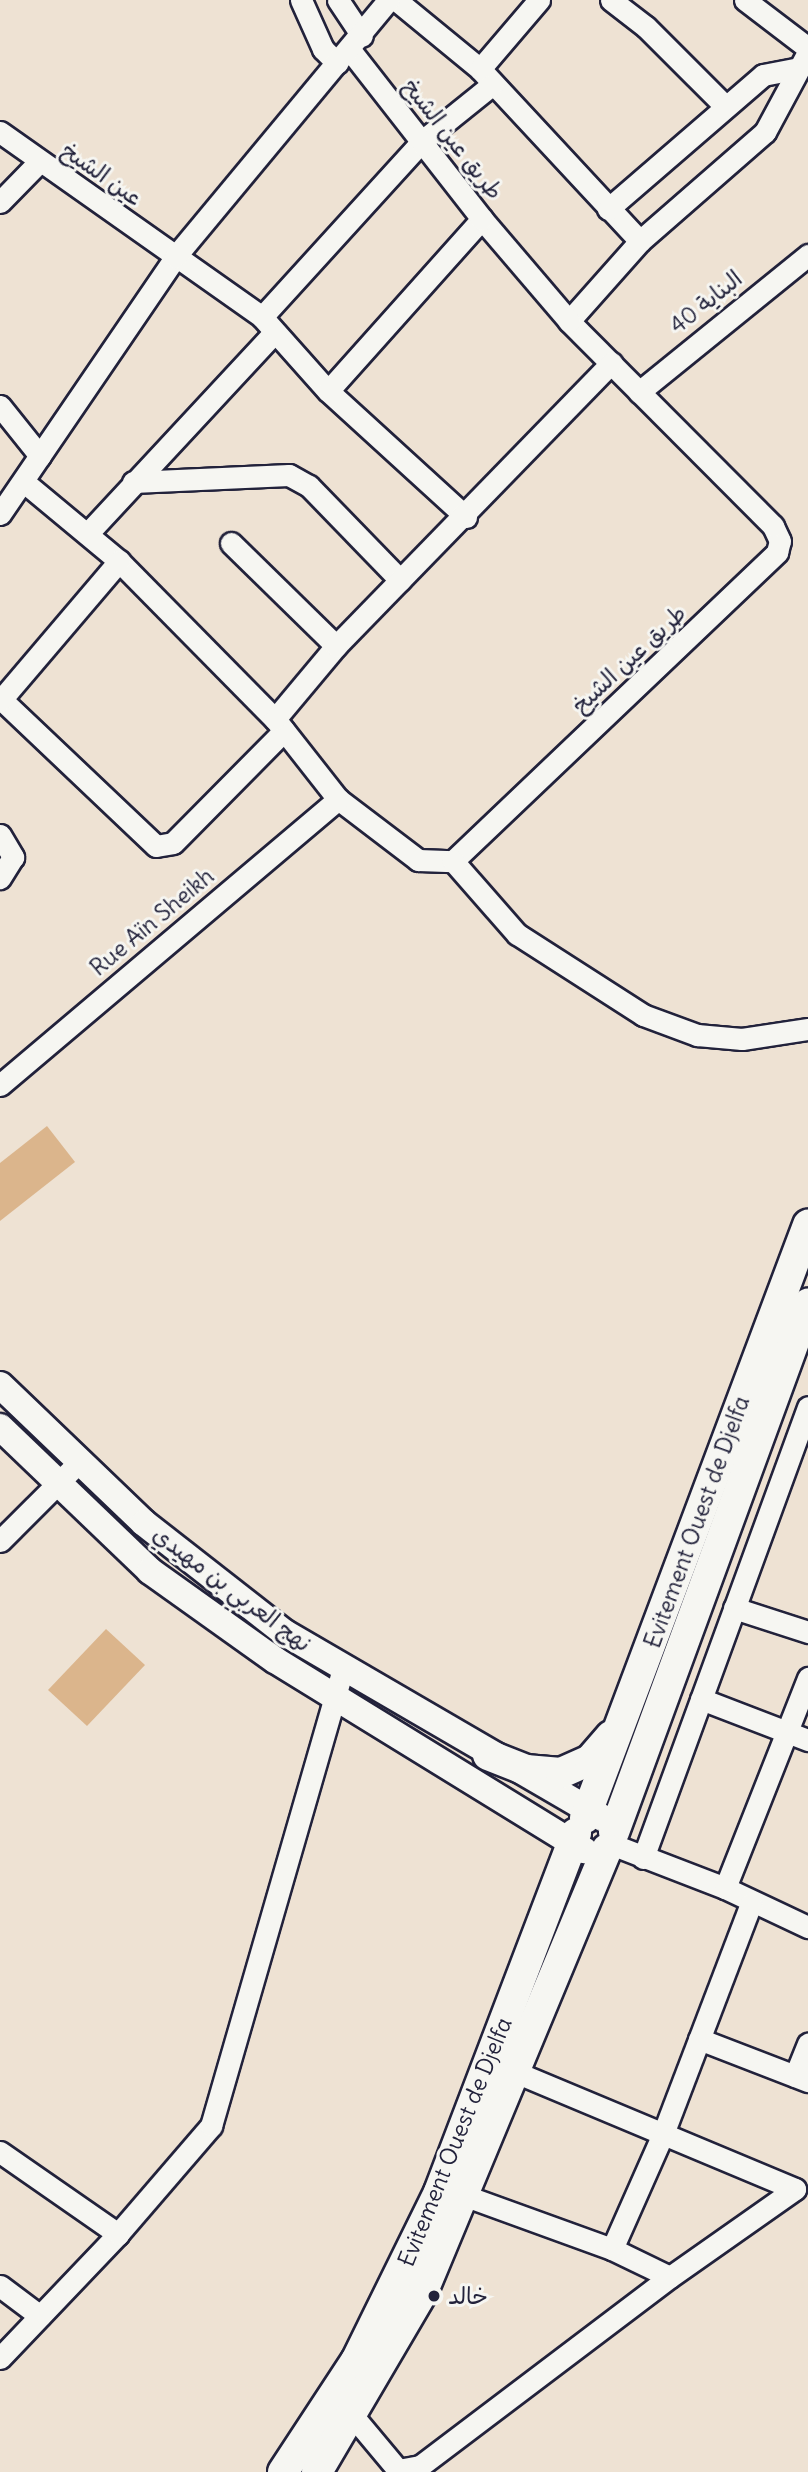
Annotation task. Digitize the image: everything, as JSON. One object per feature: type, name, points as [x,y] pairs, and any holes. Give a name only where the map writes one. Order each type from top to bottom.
[{"type":"highway","name":"Evitement Ouest de Djelfa","points":[[317,2472],[348,2424],[423,2291],[515,2072],[593,1832],[625,1716],[808,1225]]},
{"type":"highway","name":"Evitement Ouest de Djelfa","points":[[283,2472],[356,2361],[439,2192],[561,1877],[593,1832],[808,1304]]},
{"type":"highway","points":[[488,1755],[526,1770],[562,1773],[590,1760],[625,1716]]},
{"type":"main road","name":"نهج العربي بن مهيدي","points":[[0,1385],[79,1462],[193,1563],[285,1633],[488,1755],[593,1832]]},
{"type":"main road","name":"نهج العربي بن مهيدي","points":[[0,1427],[150,1571],[275,1660],[334,1696],[593,1832]]},
{"type":"main road","points":[[25,1451],[47,1432]]},
{"type":"street","points":[[301,0],[323,49],[349,49]]},
{"type":"street","points":[[338,0],[349,49]]},
{"type":"street","points":[[0,514],[175,257],[388,0]]},
{"type":"street","points":[[396,0],[487,76],[640,241]]},
{"type":"street","points":[[88,533],[268,325],[422,141],[487,76],[539,0]]},
{"type":"street","points":[[611,0],[646,27],[724,106]]},
{"type":"street","points":[[745,0],[805,56]]},
{"type":"street","name":"طريق عين الشيخ","points":[[349,49],[482,219],[569,321],[773,526],[780,541],[777,552],[453,861]]},
{"type":"street","points":[[608,209],[763,75],[805,56]]},
{"type":"street","points":[[569,321],[640,241],[765,132],[782,107],[805,56]]},
{"type":"street","name":"عين الشيخ","points":[[0,132],[268,325],[328,391],[466,517]]},
{"type":"street","points":[[0,202],[39,162]]},
{"type":"street","points":[[328,391],[482,219]]},
{"type":"street","name":"البناية 40","points":[[639,392],[808,255]]},
{"type":"street","points":[[119,561],[1,701],[156,846],[173,843],[279,725],[336,646],[466,517],[611,363]]},
{"type":"street","points":[[0,406],[40,456]]},
{"type":"street","points":[[133,482],[289,475],[309,486],[400,580]]},
{"type":"street","points":[[24,482],[119,561],[279,725],[338,799],[418,860],[453,861],[517,934],[643,1015],[698,1035],[742,1039],[808,1029]]},
{"type":"street","points":[[231,543],[336,646]]},
{"type":"street","name":"Rue Aïn Sheikh","points":[[0,1085],[338,799]]},
{"type":"street","points":[[0,835],[13,857],[0,878]]},
{"type":"street","points":[[643,1858],[808,1407]]},
{"type":"street","points":[[0,1541],[79,1462]]},
{"type":"street","points":[[734,1608],[808,1632]]},
{"type":"street","points":[[0,2358],[118,2234],[211,2126],[343,1668]]},
{"type":"street","points":[[725,1888],[808,1678]]},
{"type":"street","points":[[701,1699],[808,1740]]},
{"type":"street","points":[[593,1832],[643,1858],[725,1888],[751,1903],[808,1927]]},
{"type":"street","points":[[612,2249],[663,2134],[751,1903]]},
{"type":"street","points":[[699,2039],[802,2078],[808,2043]]},
{"type":"street","points":[[515,2072],[663,2134],[802,2185]]},
{"type":"street","points":[[0,2152],[118,2234]]},
{"type":"street","points":[[327,2472],[348,2424],[398,2470],[420,2466],[670,2277],[802,2185]]},
{"type":"street","points":[[463,2195],[612,2249],[670,2277]]},
{"type":"street","points":[[0,2286],[40,2316]]},
{"type":"building","points":[[47,1126],[75,1162],[0,1221],[0,1163]]},
{"type":"building","points":[[106,1629],[145,1665],[87,1726],[48,1690]]},
{"type":"place","name":"خالد","points":[[434,2296]]}]
